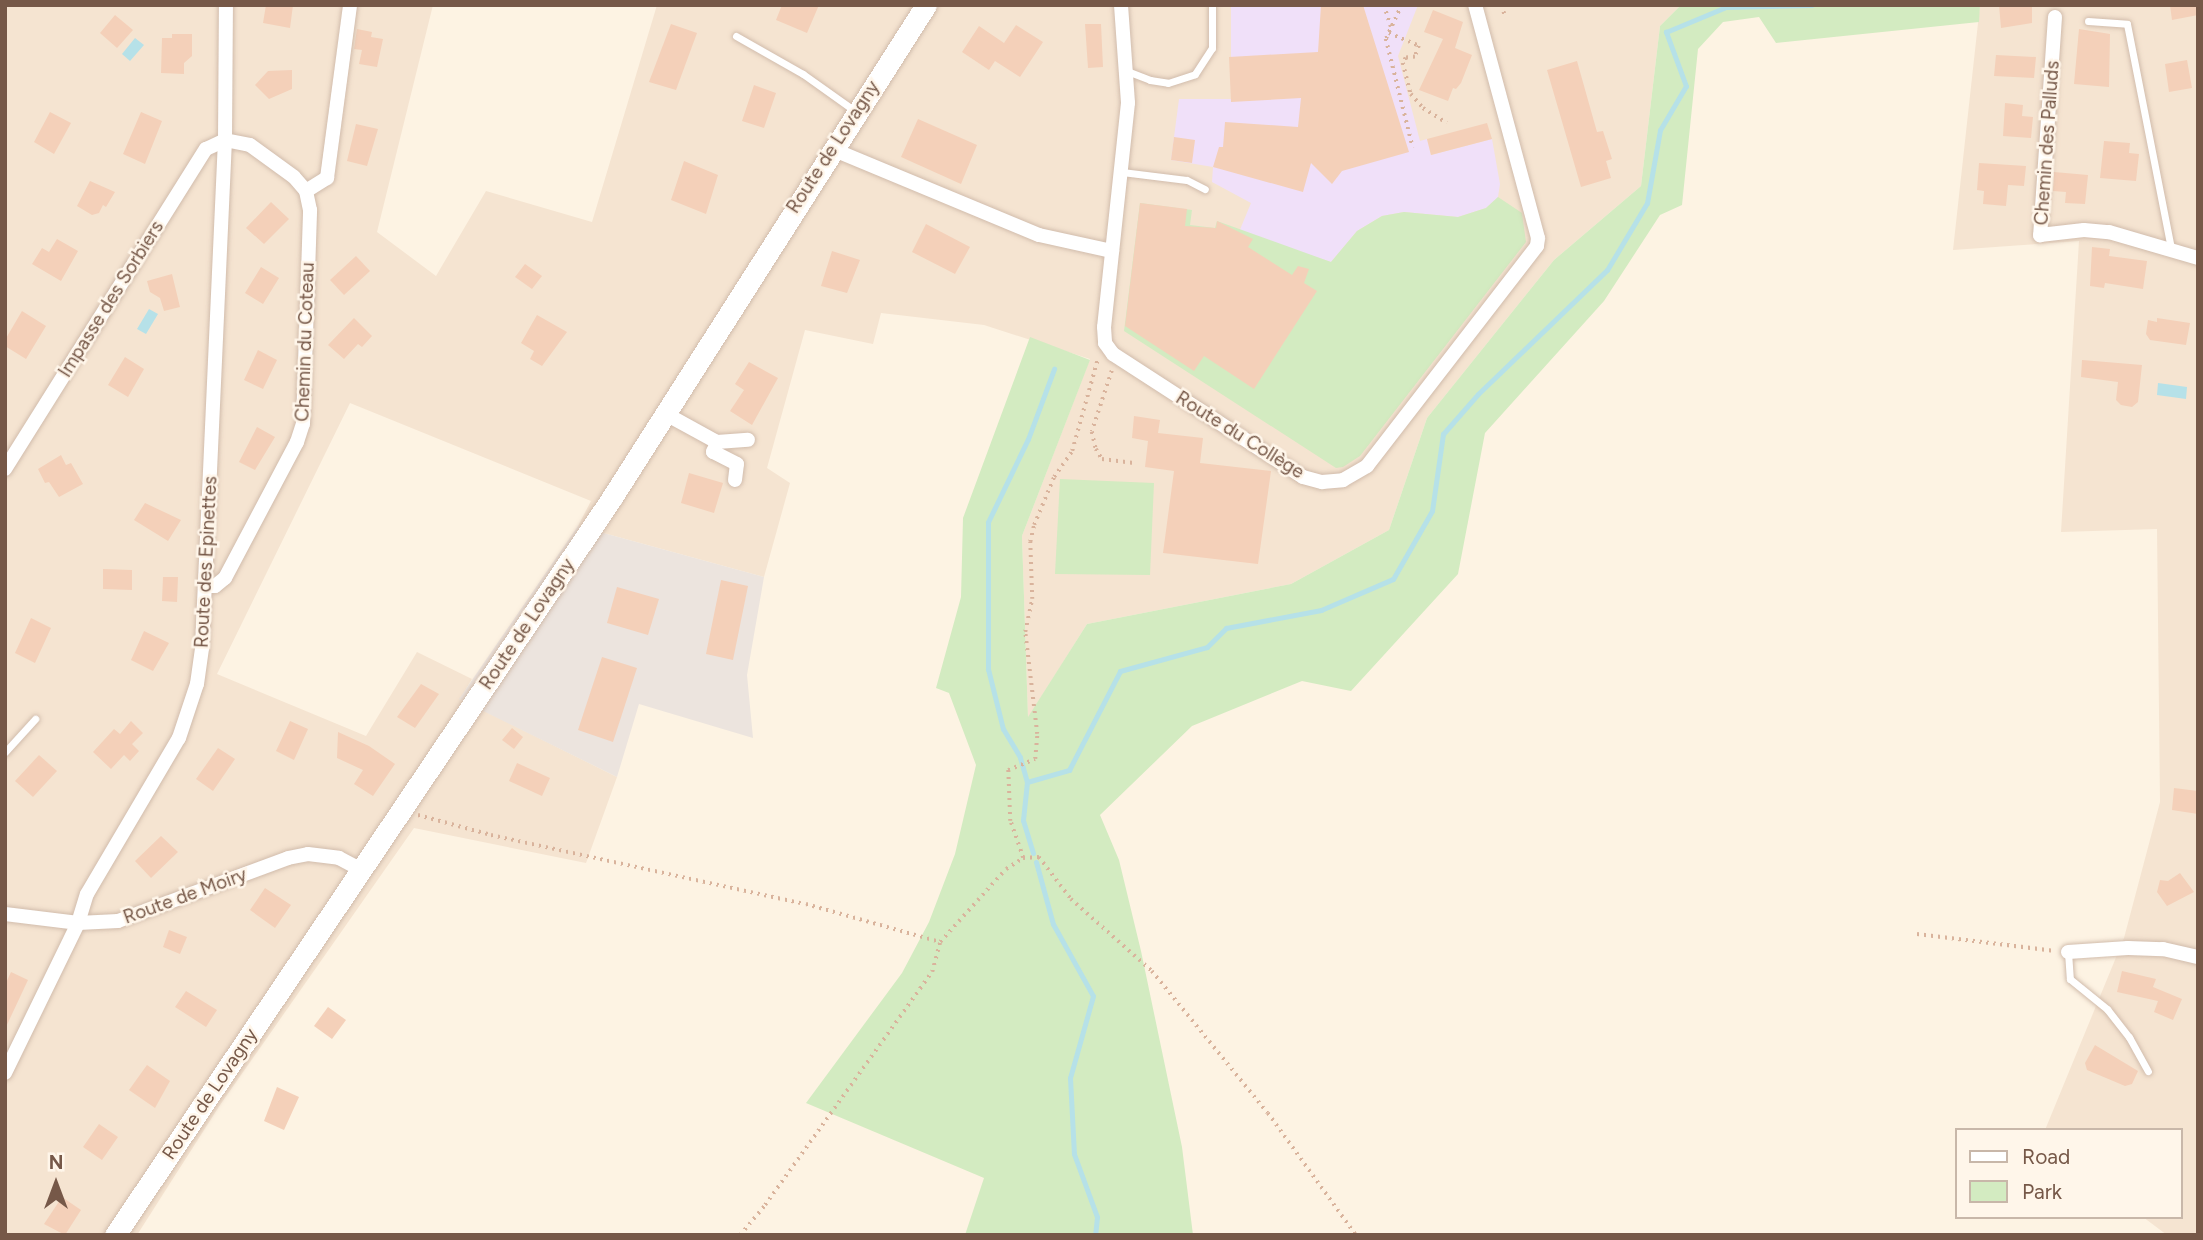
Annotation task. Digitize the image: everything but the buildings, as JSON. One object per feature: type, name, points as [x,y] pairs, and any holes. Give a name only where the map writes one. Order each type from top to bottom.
[{"type":"main road","name":"Route de Lovagny","points":[[115,1235],[611,499],[926,5]]},
{"type":"street","name":"Route des Epinettes","points":[[5,1073],[78,923],[87,894],[170,755],[186,720],[200,666],[225,140],[226,5]]},
{"type":"street","points":[[225,140],[258,150],[294,177],[306,191],[323,181],[329,170],[350,5]]},
{"type":"street","points":[[1112,351],[1103,333],[1128,103],[1128,71],[1121,5]]},
{"type":"street","name":"Route du Collège","points":[[1112,351],[1303,477],[1333,482],[1352,477],[1367,466],[1538,242],[1475,5]]},
{"type":"street","name":"Chemin des Palluds","points":[[2055,17],[2040,235],[2096,230],[2198,258]]},
{"type":"street","name":"Impasse des Sorbiers","points":[[5,469],[200,157],[211,145],[225,140]]},
{"type":"street","points":[[832,149],[1039,234],[1112,251]]},
{"type":"street","name":"Chemin du Coteau","points":[[205,586],[215,586],[225,578],[297,442],[303,424],[310,211],[306,191]]},
{"type":"street","points":[[664,414],[717,442],[748,440]]},
{"type":"street","points":[[717,442],[713,453],[737,464],[735,480]]},
{"type":"street","name":"Route de Moiry","points":[[5,914],[78,923],[104,923],[131,917],[296,856],[329,855],[360,869]]},
{"type":"street","points":[[2068,952],[2128,948],[2163,949],[2198,957]]},
{"type":"lane","points":[[1128,71],[1150,80],[1168,83],[1195,74],[1208,58],[1212,48],[1212,5]]},
{"type":"lane","points":[[2088,21],[2127,24],[2171,249]]},
{"type":"lane","points":[[736,36],[803,74],[856,111]]},
{"type":"lane","points":[[1122,172],[1187,180],[1205,189]]},
{"type":"lane","points":[[5,752],[35,719]]},
{"type":"lane","points":[[2068,952],[2070,979],[2108,1009],[2148,1071]]},
{"type":"path","points":[[1384,5],[1390,31],[1419,46],[1415,57],[1406,58],[1403,62],[1411,94],[1423,108],[1447,123]]},
{"type":"path","points":[[1402,5],[1386,39],[1413,148]]},
{"type":"path","points":[[1502,5],[1505,16]]},
{"type":"path","points":[[1112,351],[1092,432],[1102,459],[1134,463]]},
{"type":"path","points":[[1023,858],[1010,821],[1008,770],[1035,759],[1037,734],[1025,632],[1032,605],[1032,532],[1054,477],[1072,451],[1098,356],[1112,351]]},
{"type":"path","points":[[403,809],[491,835],[806,904],[940,943]]},
{"type":"path","points":[[740,1235],[820,1129],[932,972],[940,943],[989,886],[1023,858],[1039,857],[1071,899],[1152,971],[1268,1113],[1356,1235]]},
{"type":"path","points":[[1917,934],[2068,952]]},
{"type":"shaded area","points":[[5,5],[433,5],[377,232],[436,276],[486,191],[592,222],[657,5],[1681,5],[1660,26],[1641,186],[1554,260],[1427,418],[1389,530],[1291,584],[1087,624],[1028,718],[1022,536],[1090,359],[984,325],[881,313],[873,344],[805,330],[767,468],[790,483],[764,577],[578,526],[591,501],[350,403],[217,674],[366,736],[417,652],[472,679],[460,699],[617,777],[586,863],[414,828],[220,1105],[137,1235],[5,1235]]},
{"type":"shaded area","points":[[1231,5],[1418,5],[1398,56],[1420,141],[1427,139],[1431,155],[1492,139],[1500,184],[1498,197],[1486,208],[1458,217],[1404,212],[1382,216],[1357,231],[1331,262],[1239,232],[1251,203],[1212,182],[1213,167],[1171,160],[1179,99],[1231,99]]},
{"type":"shaded area","points":[[1980,5],[2198,5],[2198,1235],[2167,1235],[2146,1219],[2182,1219],[2182,1128],[2046,1128],[2124,938],[2160,802],[2157,529],[2061,532],[2079,241],[1953,250]]},
{"type":"shaded area","points":[[578,526],[764,577],[747,675],[753,738],[639,704],[617,777],[459,699]]},
{"type":"green space","points":[[1681,5],[1980,5],[1979,22],[1776,43],[1759,17],[1723,22],[1698,49],[1682,205],[1660,215],[1604,301],[1485,433],[1458,574],[1351,691],[1302,681],[1192,726],[1100,815],[1119,860],[1141,951],[1182,1147],[1193,1235],[965,1235],[984,1178],[806,1103],[902,973],[929,922],[955,854],[976,765],[949,693],[936,688],[961,597],[963,518],[1030,337],[1090,360],[1022,536],[1028,717],[1087,624],[1291,584],[1389,530],[1427,418],[1554,260],[1641,186],[1660,26]]},
{"type":"green space","points":[[1498,197],[1522,213],[1526,242],[1360,456],[1343,467],[1336,468],[1124,331],[1140,203],[1192,210],[1190,225],[1215,228],[1217,221],[1331,262],[1357,231],[1382,216],[1404,212],[1458,217],[1486,208]]},
{"type":"green space","points":[[1060,479],[1154,483],[1150,575],[1055,574]]},
{"type":"water","points":[[135,38],[144,45],[130,61],[122,54]]},
{"type":"water","points":[[149,309],[158,314],[146,334],[137,329]]},
{"type":"water","points":[[2158,383],[2187,387],[2186,399],[2157,395]]},
{"type":"waterway","points":[[1027,782],[1069,770],[1120,671],[1207,647],[1226,628],[1321,610],[1393,579],[1432,511],[1443,434],[1478,394],[1607,270],[1647,203],[1660,130],[1686,86],[1666,32],[1726,7],[1812,5]]},
{"type":"waterway","points":[[1033,853],[1023,820],[1027,782],[1020,757],[1003,729],[988,669],[988,522],[1028,439],[1054,369]]},
{"type":"waterway","points":[[1036,862],[1053,924],[1093,996],[1070,1078],[1074,1154],[1097,1217],[1095,1235]]}]
